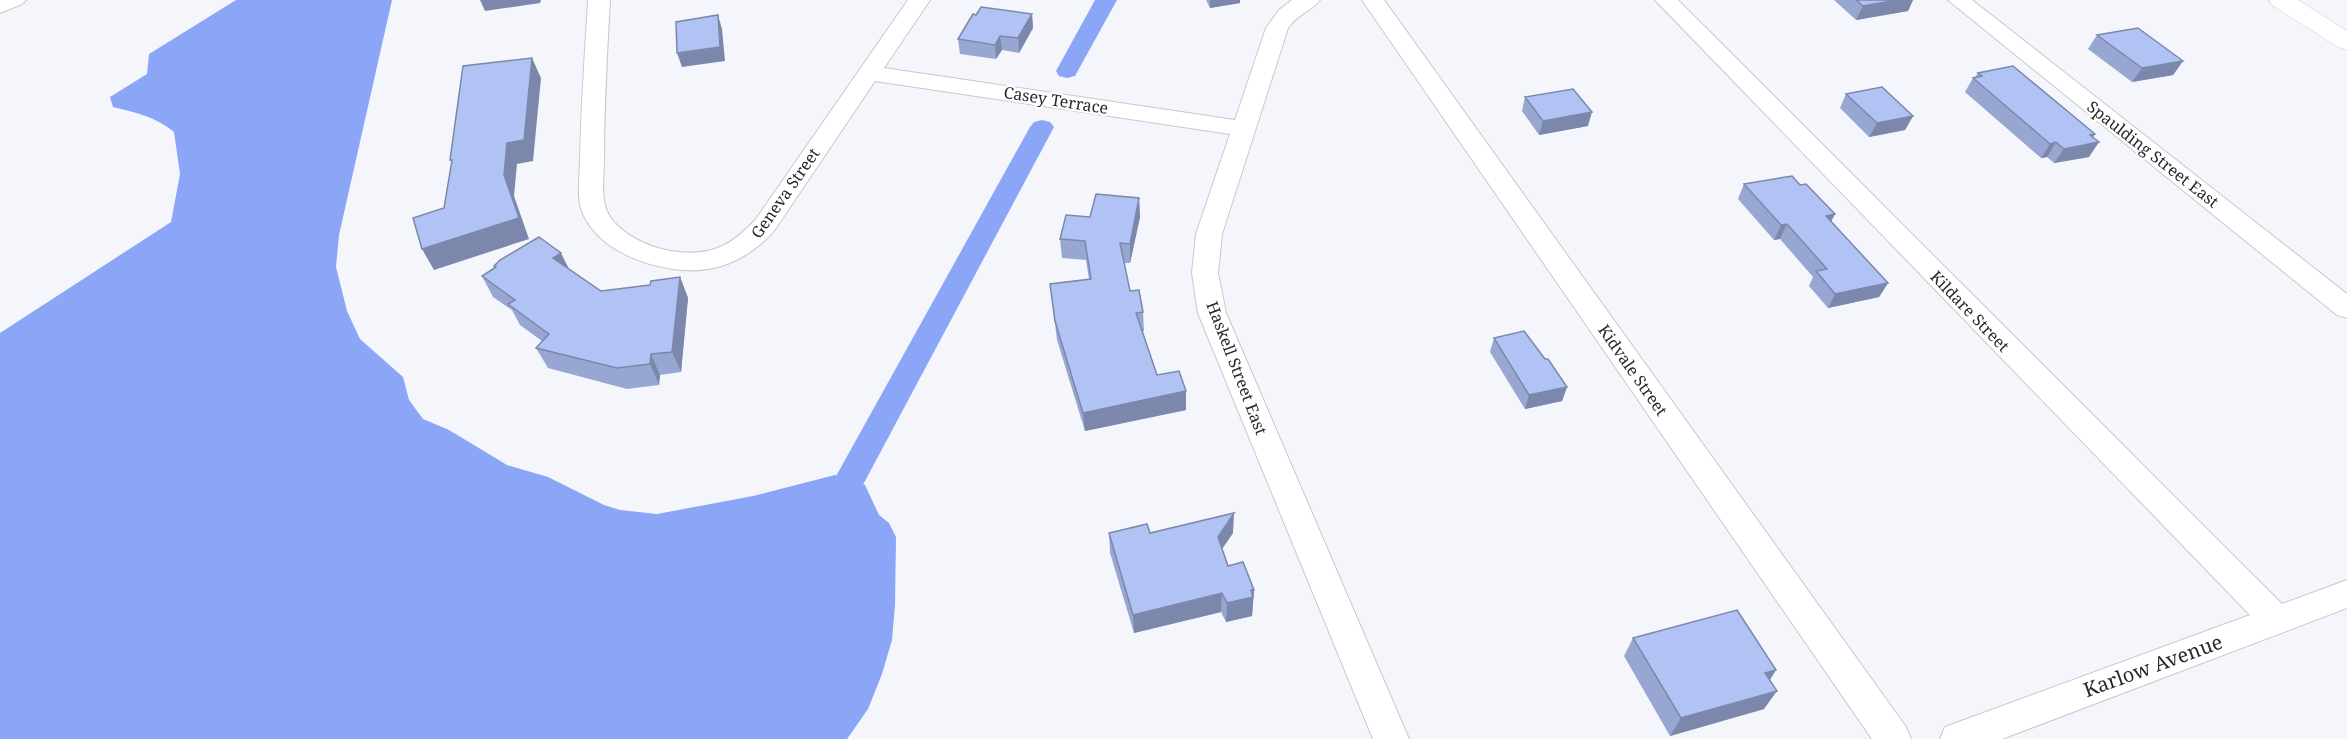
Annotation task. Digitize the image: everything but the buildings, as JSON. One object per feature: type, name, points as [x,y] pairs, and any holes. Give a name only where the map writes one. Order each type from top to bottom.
[{"type":"street","points":[[0,7],[15,0]]},
{"type":"street","name":"Geneva Street","points":[[599,0],[592,144],[592,198],[596,214],[606,229],[646,253],[668,260],[696,263],[726,257],[749,243],[765,225],[919,0]]},
{"type":"street","name":"Haskell Street East","points":[[1309,0],[1296,5],[1284,16],[1277,28],[1209,234],[1205,273],[1207,292],[1212,312],[1247,400],[1391,739]]},
{"type":"street","name":"Kidvale Street","points":[[1373,0],[1893,739]]},
{"type":"street","name":"Kildare Street","points":[[1666,0],[2276,620]]},
{"type":"street","name":"Spaulding Street East","points":[[1959,0],[2347,308]]},
{"type":"street","points":[[2281,0],[2347,42]]},
{"type":"street","name":"Casey Terrace","points":[[869,73],[1244,129]]},
{"type":"street","name":"Karlow Avenue","points":[[1958,739],[2347,594]]},
{"type":"water","points":[[236,0],[392,0],[339,235],[336,267],[347,311],[360,339],[403,377],[409,400],[423,419],[449,430],[507,465],[548,477],[604,505],[620,510],[657,514],[753,496],[835,475],[865,485],[879,515],[889,523],[896,537],[895,605],[892,640],[882,674],[868,709],[847,739],[0,739],[0,333],[171,222],[180,174],[174,132],[153,119],[113,107],[110,97],[147,74],[149,54]]},
{"type":"waterway","points":[[1067,71],[1106,0]]},
{"type":"waterway","points":[[846,487],[1042,127]]}]
